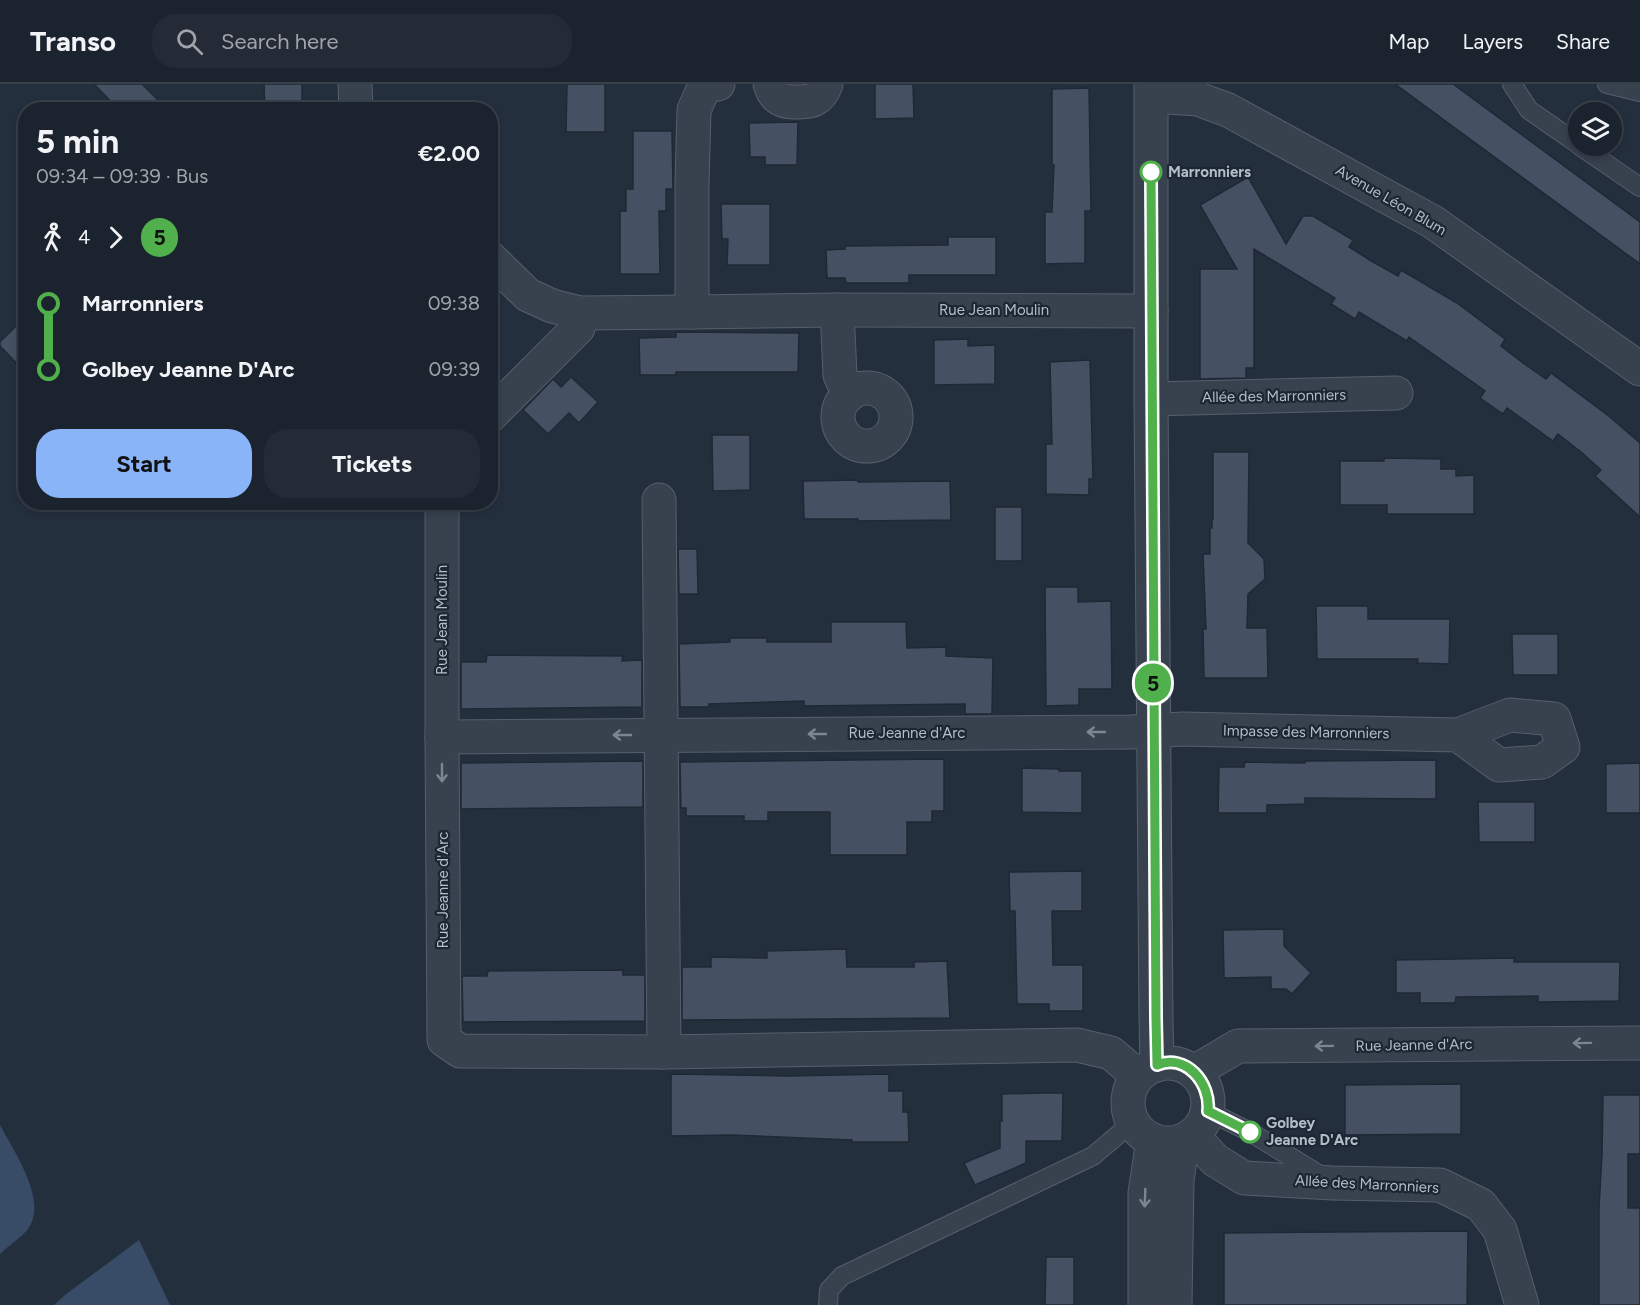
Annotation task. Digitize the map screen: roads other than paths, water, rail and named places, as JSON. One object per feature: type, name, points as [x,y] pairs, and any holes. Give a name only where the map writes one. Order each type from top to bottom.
[{"type":"street","points":[[355,84],[356,102]]},
{"type":"street","points":[[692,312],[694,110],[705,86],[718,84]]},
{"type":"street","points":[[770,84],[777,97],[785,102],[812,102],[819,96],[826,84]]},
{"type":"street","points":[[1148,1070],[1156,1007],[1151,90]]},
{"type":"street","name":"Avenue Léon Blum","points":[[1151,90],[1198,99],[1228,110],[1433,222],[1640,369]]},
{"type":"street","name":"Rue Jean Moulin","points":[[498,266],[528,295],[552,306],[580,313],[837,310],[1151,311]]},
{"type":"street","points":[[837,310],[840,375],[849,395]]},
{"type":"street","points":[[498,408],[578,328],[580,313]]},
{"type":"street","name":"Allée des Marronniers","points":[[1151,399],[1396,393]]},
{"type":"street","points":[[659,500],[664,1052]]},
{"type":"street","name":"Rue Jean Moulin","points":[[442,510],[442,737]]},
{"type":"street","name":"Impasse des Marronniers","points":[[1154,730],[1458,735]]},
{"type":"street","name":"Rue Jeanne d'Arc","points":[[1148,1070],[1111,1053],[1077,1045],[664,1052],[460,1051],[444,1040],[442,737],[1154,730]]},
{"type":"street","name":"Rue Jeanne d'Arc","points":[[1194,1072],[1238,1047],[1640,1043]]},
{"type":"street","points":[[1145,1305],[1145,1193],[1174,1130],[1209,1104],[1207,1090],[1190,1068],[1176,1063],[1162,1063],[1148,1070],[1131,1088],[1128,1102],[1130,1115],[1174,1130]]},
{"type":"street","points":[[1174,1130],[1177,1180],[1174,1305]]},
{"type":"street","name":"Allée des Marronniers","points":[[1174,1130],[1244,1178],[1333,1183],[1440,1185],[1481,1205],[1500,1230],[1522,1305]]},
{"type":"lane","points":[[1512,84],[1529,110],[1568,137]]},
{"type":"lane","points":[[1607,84],[1640,92]]},
{"type":"lane","points":[[1595,156],[1640,187]]},
{"type":"lane","points":[[828,1305],[829,1290],[842,1276],[1094,1156],[1174,1130]]},
{"type":"water","points":[[0,1125],[27,1176],[34,1204],[33,1218],[28,1229],[0,1254]]},
{"type":"water","points":[[139,1240],[170,1305],[54,1305],[65,1295]]},
{"type":"place","name":"Marronniers","points":[[1151,172]]},
{"type":"place","name":"Golbey Jeanne D'Arc","points":[[1250,1132]]}]
